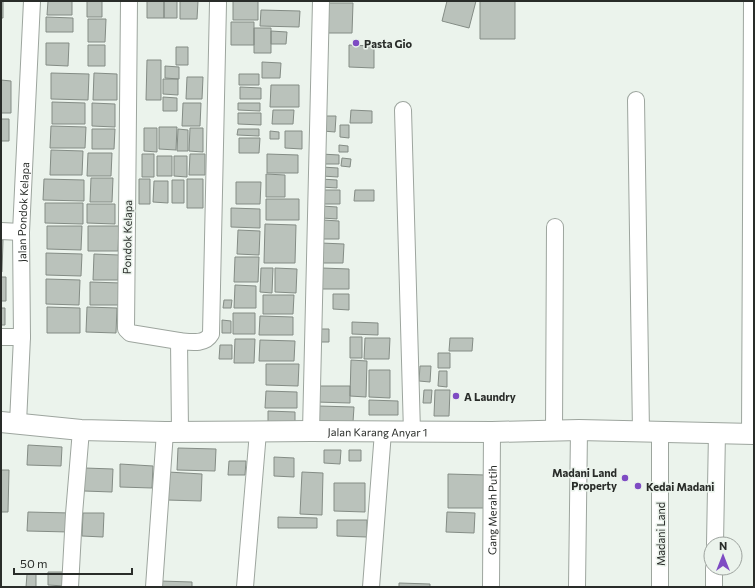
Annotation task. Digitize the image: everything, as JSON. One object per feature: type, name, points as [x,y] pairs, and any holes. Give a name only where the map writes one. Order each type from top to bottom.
[{"type":"main road","name":"Jalan Karang Anyar 1","points":[[9,423],[81,430],[492,432],[579,430],[752,434]]},
{"type":"street","name":"Jalan Pondok Kelapa","points":[[9,423],[22,337],[21,232],[32,1]]},
{"type":"street","name":"Pondok Kelapa","points":[[130,1],[126,329],[130,333],[179,341],[201,342],[208,338],[211,334],[218,3]]},
{"type":"street","points":[[311,431],[321,1]]},
{"type":"street","points":[[752,1],[752,434]]},
{"type":"street","name":"Madani Land","points":[[636,100],[651,432],[660,587]]},
{"type":"street","points":[[403,110],[412,432]]},
{"type":"street","points":[[554,431],[555,227]]},
{"type":"street","points":[[1,231],[21,232]]},
{"type":"street","points":[[1,337],[22,337]]},
{"type":"street","points":[[154,587],[173,431],[179,341]]},
{"type":"street","points":[[70,587],[81,430]]},
{"type":"street","points":[[577,587],[579,430]]},
{"type":"street","points":[[244,587],[258,432]]},
{"type":"street","points":[[371,587],[383,432]]},
{"type":"street","name":"Gang Merah Putih","points":[[491,587],[492,432]]},
{"type":"street","points":[[715,536],[717,432]]},
{"type":"street","points":[[714,576],[714,587]]},
{"type":"building","points":[[1,1],[3,1],[3,18],[1,18]]},
{"type":"building","points":[[48,1],[72,1],[72,15],[47,15]]},
{"type":"building","points":[[87,1],[102,1],[102,17],[87,17]]},
{"type":"building","points":[[147,1],[164,1],[164,18],[147,18]]},
{"type":"building","points":[[164,1],[177,1],[177,18],[164,18]]},
{"type":"building","points":[[180,1],[198,1],[197,19],[180,19]]},
{"type":"building","points":[[233,1],[258,1],[258,20],[233,20]]},
{"type":"building","points":[[447,1],[476,1],[469,28],[442,21]]},
{"type":"building","points":[[480,1],[515,1],[515,39],[480,39]]},
{"type":"building","points":[[326,3],[353,3],[352,33],[325,33]]},
{"type":"building","points":[[261,10],[300,11],[299,27],[260,26]]},
{"type":"building","points":[[46,17],[73,18],[73,32],[46,32]]},
{"type":"building","points":[[88,19],[106,19],[105,42],[88,42]]},
{"type":"building","points":[[231,22],[254,22],[254,45],[231,45]]},
{"type":"building","points":[[254,28],[271,28],[271,53],[254,53]]},
{"type":"building","points":[[271,31],[287,32],[286,44],[271,44]]},
{"type":"building","points":[[46,43],[69,43],[68,66],[46,65]]},
{"type":"building","points":[[88,45],[105,45],[105,66],[88,66]]},
{"type":"building","points":[[349,45],[374,46],[374,68],[349,67]]},
{"type":"building","points":[[176,47],[188,47],[188,65],[176,65]]},
{"type":"building","points":[[147,60],[161,60],[161,100],[146,100]]},
{"type":"building","points":[[262,62],[281,63],[280,78],[262,78]]},
{"type":"building","points":[[165,66],[179,67],[179,79],[165,78]]},
{"type":"building","points":[[51,73],[89,74],[88,100],[51,99]]},
{"type":"building","points":[[94,73],[117,74],[117,100],[93,100]]},
{"type":"building","points":[[239,74],[259,74],[259,85],[239,85]]},
{"type":"building","points":[[187,77],[203,77],[202,99],[186,99]]},
{"type":"building","points":[[163,79],[178,79],[178,95],[163,94]]},
{"type":"building","points":[[1,80],[11,81],[11,113],[1,113]]},
{"type":"building","points":[[271,85],[299,85],[299,107],[270,107]]},
{"type":"building","points":[[240,87],[261,88],[261,99],[240,99]]},
{"type":"building","points":[[163,97],[177,98],[177,111],[163,111]]},
{"type":"building","points":[[52,102],[85,103],[85,124],[52,124]]},
{"type":"building","points":[[92,103],[115,104],[115,127],[92,126]]},
{"type":"building","points":[[183,103],[201,103],[200,126],[182,126]]},
{"type":"building","points":[[238,103],[260,103],[260,111],[238,110]]},
{"type":"building","points":[[273,110],[294,110],[293,124],[272,124]]},
{"type":"building","points":[[351,110],[372,111],[372,123],[350,123]]},
{"type":"building","points":[[238,113],[261,113],[261,125],[238,124]]},
{"type":"building","points":[[324,116],[336,116],[335,132],[323,131]]},
{"type":"building","points":[[1,119],[9,119],[9,141],[1,141]]},
{"type":"building","points":[[340,125],[349,125],[349,138],[340,137]]},
{"type":"building","points":[[51,126],[86,127],[85,148],[50,148]]},
{"type":"building","points":[[159,127],[177,127],[176,150],[159,149]]},
{"type":"building","points":[[144,128],[157,128],[157,152],[144,151]]},
{"type":"building","points":[[190,128],[203,128],[203,152],[189,151]]},
{"type":"building","points":[[92,129],[115,129],[114,149],[92,149]]},
{"type":"building","points":[[178,129],[188,130],[188,151],[177,151]]},
{"type":"building","points":[[238,129],[259,129],[259,136],[237,135]]},
{"type":"building","points":[[270,131],[279,132],[279,139],[270,139]]},
{"type":"building","points":[[285,131],[302,131],[302,149],[285,148]]},
{"type":"building","points":[[239,138],[260,138],[259,153],[239,153]]},
{"type":"building","points":[[339,145],[348,146],[348,152],[339,152]]},
{"type":"building","points":[[51,150],[83,151],[82,175],[50,175]]},
{"type":"building","points":[[88,153],[112,153],[111,176],[87,176]]},
{"type":"building","points":[[142,154],[154,154],[154,177],[142,177]]},
{"type":"building","points":[[190,154],[205,154],[205,175],[189,175]]},
{"type":"building","points":[[267,154],[298,155],[298,173],[267,173]]},
{"type":"building","points":[[321,154],[339,155],[339,164],[320,164]]},
{"type":"building","points":[[157,156],[172,156],[172,176],[157,176]]},
{"type":"building","points":[[174,156],[187,156],[187,177],[174,176]]},
{"type":"building","points":[[342,158],[351,159],[350,167],[341,166]]},
{"type":"building","points":[[322,167],[338,168],[338,177],[322,176]]},
{"type":"building","points":[[266,174],[285,175],[285,197],[266,197]]},
{"type":"building","points":[[91,178],[113,178],[112,202],[90,202]]},
{"type":"building","points":[[44,179],[84,180],[84,201],[43,200]]},
{"type":"building","points":[[139,179],[150,179],[150,204],[139,204]]},
{"type":"building","points":[[187,179],[203,179],[203,208],[187,208]]},
{"type":"building","points":[[321,179],[337,180],[337,188],[321,187]]},
{"type":"building","points":[[172,180],[184,180],[184,203],[172,203]]},
{"type":"building","points":[[154,181],[168,181],[168,203],[153,202]]},
{"type":"building","points":[[236,182],[261,182],[260,204],[236,204]]},
{"type":"building","points":[[323,190],[340,190],[340,204],[322,204]]},
{"type":"building","points":[[355,190],[374,190],[374,201],[354,201]]},
{"type":"building","points":[[266,199],[299,199],[299,220],[266,220]]},
{"type":"building","points":[[45,203],[83,203],[83,224],[45,223]]},
{"type":"building","points":[[87,204],[115,204],[115,224],[87,223]]},
{"type":"building","points":[[322,206],[337,207],[337,219],[322,218]]},
{"type":"building","points":[[231,208],[260,209],[260,228],[231,227]]},
{"type":"building","points":[[323,220],[339,221],[339,239],[323,239]]},
{"type":"building","points":[[265,224],[296,225],[295,263],[264,263]]},
{"type":"building","points":[[47,226],[82,226],[81,250],[47,249]]},
{"type":"building","points":[[88,226],[119,226],[118,251],[88,251]]},
{"type":"building","points":[[238,230],[260,231],[259,255],[237,254]]},
{"type":"building","points":[[1,240],[3,240],[2,272],[1,272]]},
{"type":"building","points":[[321,243],[344,244],[343,263],[321,263]]},
{"type":"building","points":[[46,253],[82,254],[81,276],[46,275]]},
{"type":"building","points":[[94,254],[119,255],[118,280],[93,280]]},
{"type":"building","points":[[235,257],[259,257],[258,282],[234,282]]},
{"type":"building","points":[[261,268],[273,268],[272,293],[260,292]]},
{"type":"building","points":[[275,268],[297,269],[296,293],[275,292]]},
{"type":"building","points":[[322,268],[349,269],[349,289],[322,289]]},
{"type":"building","points":[[1,277],[6,277],[6,301],[1,301]]},
{"type":"building","points":[[46,279],[80,280],[79,305],[46,304]]},
{"type":"building","points":[[90,282],[121,283],[120,305],[90,305]]},
{"type":"building","points":[[235,285],[256,286],[256,308],[234,308]]},
{"type":"building","points":[[333,294],[349,294],[349,310],[333,309]]},
{"type":"building","points":[[263,295],[294,295],[293,314],[263,314]]},
{"type":"building","points":[[224,300],[232,300],[231,308],[223,308]]},
{"type":"building","points":[[47,307],[80,308],[80,333],[47,333]]},
{"type":"building","points":[[87,307],[117,308],[116,333],[86,332]]},
{"type":"building","points":[[1,308],[5,308],[5,325],[1,325]]},
{"type":"building","points":[[233,313],[255,313],[255,334],[233,334]]},
{"type":"building","points":[[260,316],[293,317],[293,335],[259,335]]},
{"type":"building","points":[[222,320],[231,321],[231,333],[222,333]]},
{"type":"building","points":[[352,322],[378,323],[378,335],[352,334]]},
{"type":"building","points":[[316,329],[329,329],[329,342],[316,342]]},
{"type":"building","points":[[350,337],[362,337],[362,358],[350,358]]},
{"type":"building","points":[[365,338],[390,338],[389,359],[364,359]]},
{"type":"building","points":[[450,338],[473,338],[472,351],[449,351]]},
{"type":"building","points":[[235,339],[255,339],[254,363],[234,363]]},
{"type":"building","points":[[260,340],[295,341],[294,361],[259,361]]},
{"type":"building","points":[[220,345],[232,345],[232,359],[219,359]]},
{"type":"building","points":[[438,353],[450,353],[450,368],[438,368]]},
{"type":"building","points":[[351,360],[367,361],[366,397],[350,396]]},
{"type":"building","points":[[266,364],[299,364],[298,386],[266,385]]},
{"type":"building","points":[[420,366],[431,366],[430,382],[419,381]]},
{"type":"building","points":[[369,370],[390,370],[390,398],[369,397]]},
{"type":"building","points":[[439,371],[447,371],[447,387],[438,386]]},
{"type":"building","points":[[317,386],[350,386],[350,403],[316,402]]},
{"type":"building","points":[[424,390],[432,390],[431,403],[423,403]]},
{"type":"building","points":[[435,390],[450,390],[449,416],[434,416]]},
{"type":"building","points":[[266,391],[297,392],[297,408],[265,408]]},
{"type":"building","points":[[369,400],[398,401],[398,415],[369,415]]},
{"type":"building","points":[[318,406],[354,407],[353,422],[317,421]]},
{"type":"building","points":[[268,411],[295,412],[295,426],[268,426]]},
{"type":"building","points":[[28,445],[62,447],[61,466],[27,465]]},
{"type":"building","points":[[178,448],[216,449],[215,471],[177,470]]},
{"type":"building","points":[[324,450],[341,450],[340,464],[324,463]]},
{"type":"building","points":[[349,450],[361,450],[361,461],[349,461]]},
{"type":"building","points":[[274,457],[294,458],[294,477],[274,476]]},
{"type":"building","points":[[229,461],[246,461],[245,475],[228,475]]},
{"type":"building","points":[[120,464],[153,466],[152,488],[120,487]]},
{"type":"building","points":[[85,468],[113,469],[112,492],[84,491]]},
{"type":"building","points":[[1,470],[9,470],[8,512],[1,512]]},
{"type":"building","points":[[168,472],[202,474],[201,501],[167,500]]},
{"type":"building","points":[[302,472],[323,473],[322,515],[300,514]]},
{"type":"building","points":[[448,474],[485,475],[485,508],[448,508]]},
{"type":"building","points":[[334,483],[365,483],[365,512],[334,511]]},
{"type":"building","points":[[28,512],[70,513],[69,532],[27,531]]},
{"type":"building","points":[[447,512],[475,513],[474,533],[446,532]]},
{"type":"building","points":[[83,513],[104,513],[103,537],[82,536]]},
{"type":"building","points":[[278,517],[317,518],[317,528],[278,528]]},
{"type":"building","points":[[337,520],[367,520],[367,537],[337,536]]},
{"type":"building","points":[[48,572],[65,572],[64,586],[48,585]]},
{"type":"building","points":[[27,574],[36,574],[36,587],[26,587]]},
{"type":"building","points":[[160,581],[192,582],[192,587],[160,587]]},
{"type":"building","points":[[399,583],[430,584],[430,587],[399,587]]},
{"type":"place","name":"Pasta Gio","points":[[356,43]]},
{"type":"place","name":"A Laundry","points":[[456,396]]},
{"type":"place","name":"Madani Land Property","points":[[625,478]]},
{"type":"place","name":"Kedai Madani","points":[[638,486]]}]
